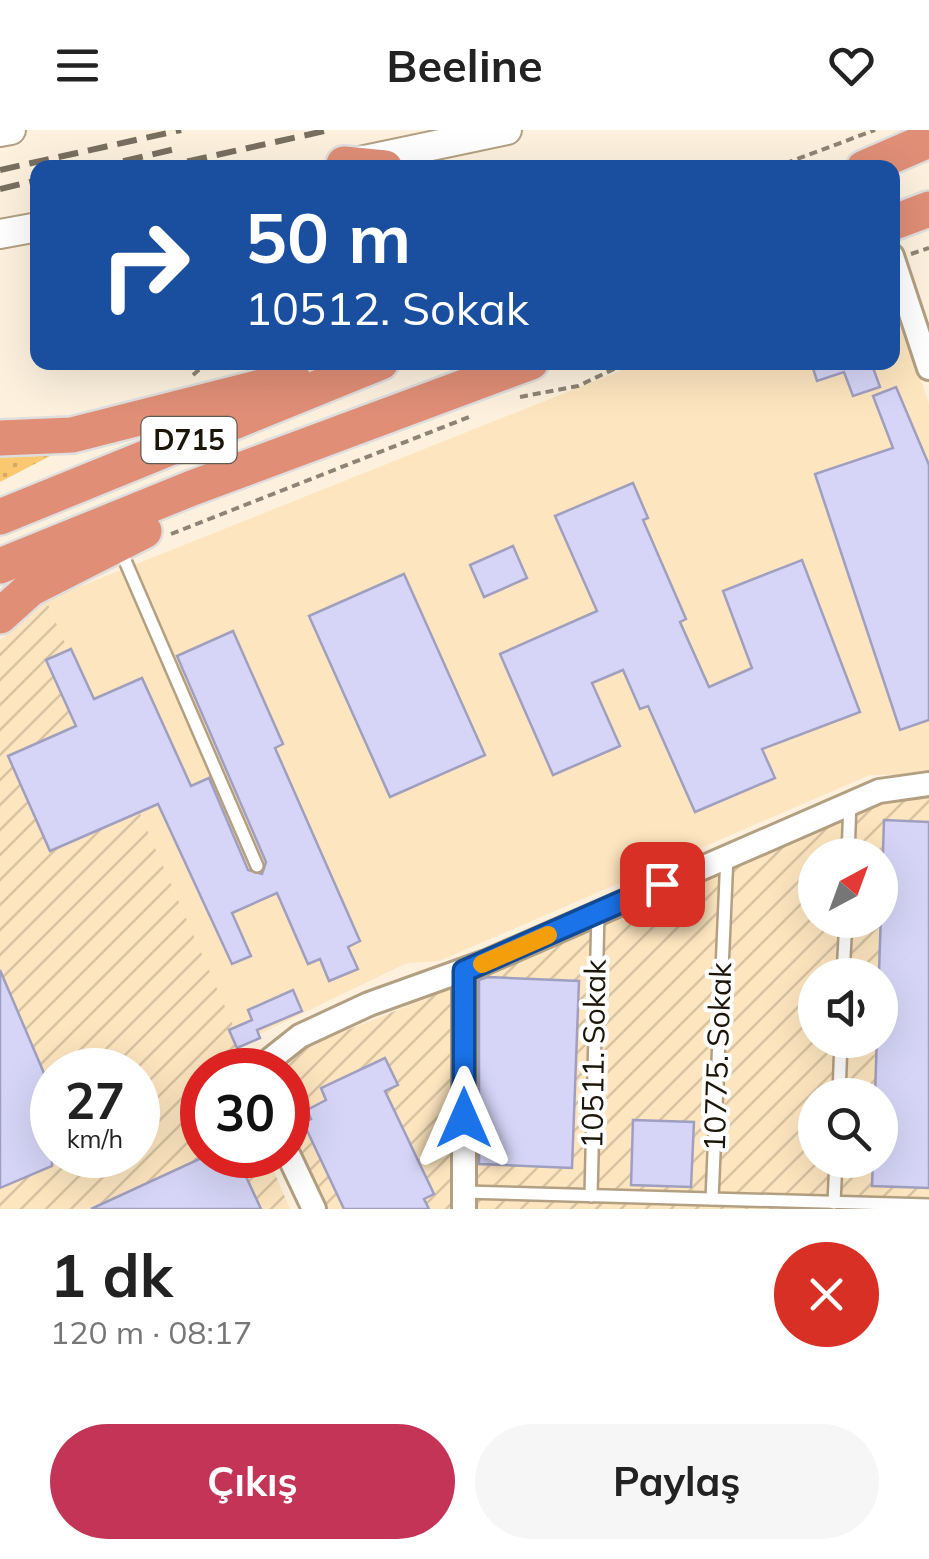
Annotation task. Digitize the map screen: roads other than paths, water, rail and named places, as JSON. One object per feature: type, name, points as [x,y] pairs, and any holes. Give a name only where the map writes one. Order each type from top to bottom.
[{"type":"highway","points":[[883,160],[929,140]]},
{"type":"highway","points":[[900,171],[929,163]]},
{"type":"highway","points":[[900,220],[929,208]]},
{"type":"highway","points":[[900,221],[929,216]]},
{"type":"highway","points":[[0,438],[72,435],[342,370]]},
{"type":"highway","name":"D715","points":[[0,517],[362,370]]},
{"type":"highway","name":"D715","points":[[0,566],[192,488],[511,370]]},
{"type":"highway","points":[[0,616],[30,589],[230,492],[306,448]]},
{"type":"street","points":[[0,132],[11,130]]},
{"type":"street","points":[[366,160],[508,130]]},
{"type":"street","points":[[0,234],[30,228]]},
{"type":"street","points":[[900,280],[929,368]]},
{"type":"street","points":[[284,1048],[300,1036],[392,994],[464,971],[850,802],[879,791],[929,784]]},
{"type":"street","points":[[464,971],[464,1201]]},
{"type":"street","points":[[299,1178],[314,1209]]},
{"type":"lane","points":[[120,548],[258,866]]},
{"type":"lane","points":[[849,838],[850,802]]},
{"type":"lane","name":"10775. Sokak","points":[[712,1199],[727,856]]},
{"type":"lane","name":"10511. Sokak","points":[[591,1196],[598,913]]},
{"type":"lane","points":[[834,1203],[835,1178]]},
{"type":"lane","points":[[464,1201],[591,1196],[929,1205]]},
{"type":"railway","points":[[45,160],[181,130]]},
{"type":"railway","points":[[194,160],[329,130]]},
{"type":"railway","points":[[128,160],[175,149]]},
{"type":"railway","points":[[0,170],[30,163]]},
{"type":"railway","points":[[0,189],[30,182]]}]
